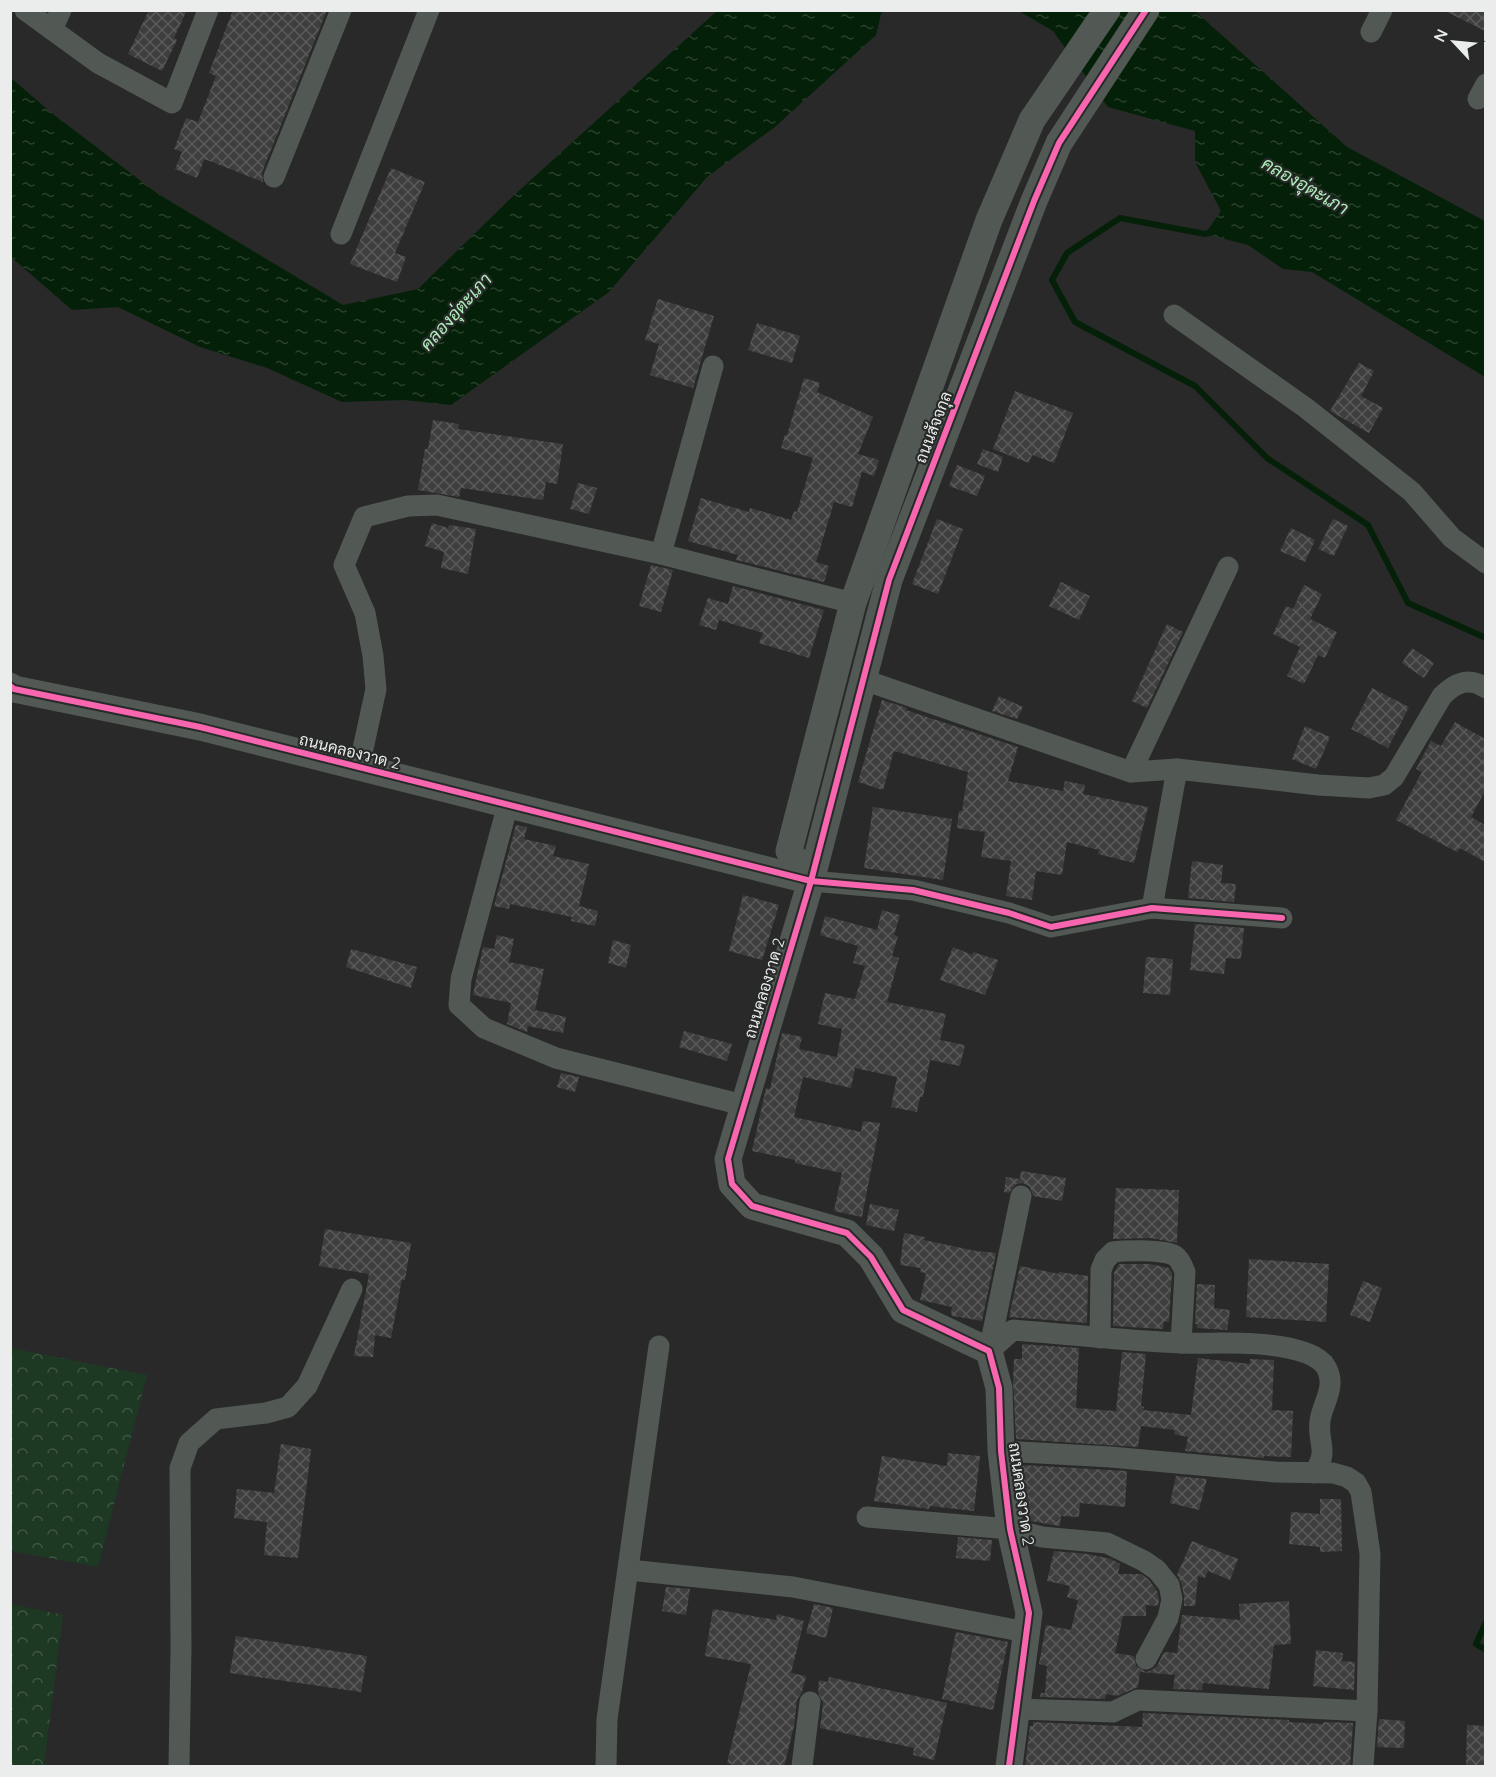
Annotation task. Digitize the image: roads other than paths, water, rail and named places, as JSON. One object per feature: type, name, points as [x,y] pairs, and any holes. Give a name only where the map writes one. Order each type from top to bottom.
[{"type":"street","points":[[25,10],[98,63],[172,103],[208,10]]},
{"type":"street","points":[[52,30],[61,10]]},
{"type":"street","points":[[273,177],[341,10]]},
{"type":"street","points":[[341,234],[429,10]]},
{"type":"street","name":"ถนนสัจจกุล","points":[[811,881],[789,851],[853,603],[989,220],[1032,120],[1107,10]]},
{"type":"street","name":"ถนนสัจจกุล","points":[[811,881],[889,580],[1034,201],[1059,143],[1146,10]]},
{"type":"street","points":[[1371,32],[1382,10]]},
{"type":"street","points":[[1174,315],[1306,408],[1412,492],[1452,538],[1485,563]]},
{"type":"street","points":[[661,554],[713,366]]},
{"type":"street","points":[[359,767],[376,689],[365,613],[344,565],[364,518],[408,506],[437,505],[661,554],[853,603]]},
{"type":"street","points":[[1131,772],[1228,567]]},
{"type":"street","points":[[864,680],[1131,772],[1177,769],[1318,785],[1369,788],[1384,785],[1394,777],[1447,691],[1465,681],[1476,682],[1485,688]]},
{"type":"street","name":"ถนนคลองวาด 2","points":[[10,686],[14,689],[200,727],[811,881],[728,1159],[732,1184],[752,1206],[847,1233],[871,1257],[903,1310],[989,1351],[999,1388],[1001,1451],[1010,1529],[1029,1613],[1009,1767]]},
{"type":"street","points":[[1152,908],[1177,769]]},
{"type":"street","points":[[508,804],[461,979],[459,1005],[484,1028],[556,1058],[743,1104]]},
{"type":"street","points":[[811,881],[913,890],[1009,913],[1051,927],[1152,908],[1282,918]]},
{"type":"street","points":[[989,1351],[1021,1196]]},
{"type":"street","points":[[1100,1338],[1101,1270],[1105,1260],[1113,1252],[1125,1250],[1172,1254],[1181,1262],[1185,1272],[1181,1343]]},
{"type":"street","points":[[179,1767],[180,1468],[189,1443],[216,1419],[266,1413],[288,1407],[307,1386],[352,1289]]},
{"type":"street","points":[[989,1351],[1013,1330],[1181,1343],[1251,1344],[1299,1351],[1323,1363],[1328,1372],[1329,1397],[1320,1420],[1322,1461],[1314,1473]]},
{"type":"street","points":[[606,1767],[607,1719],[659,1346]]},
{"type":"street","points":[[1001,1451],[1111,1457],[1275,1472],[1333,1473],[1356,1483],[1361,1492],[1370,1554],[1367,1711],[1363,1767]]},
{"type":"street","points":[[867,1517],[1010,1529],[1042,1537],[1107,1543],[1157,1570],[1169,1585],[1172,1599],[1168,1618],[1146,1659]]},
{"type":"street","points":[[629,1570],[793,1587],[1026,1632]]},
{"type":"street","points":[[1016,1709],[1113,1712],[1138,1700],[1367,1711]]},
{"type":"street","points":[[802,1767],[810,1702]]},
{"type":"water","name":"คลองอุ่ตะเภา","points":[[718,10],[882,11],[876,35],[775,127],[707,177],[609,292],[451,405],[404,400],[342,402],[267,368],[200,347],[118,307],[72,310],[11,257],[11,78],[53,114],[158,194],[343,305],[418,289],[511,198]]},
{"type":"water","name":"คลองอุ่ตะเภา","points":[[1019,11],[1195,11],[1347,147],[1485,221],[1485,377],[1312,272],[1283,269],[1248,245],[1205,234],[1221,211],[1195,162],[1195,131],[1108,107],[1053,31]]},
{"type":"waterway","points":[[1212,232],[1205,234],[1120,218],[1067,253],[1052,280],[1075,322],[1195,386],[1267,458],[1368,525],[1408,603],[1486,638]]},
{"type":"waterway","points":[[1486,1622],[1476,1644],[1486,1650]]}]
